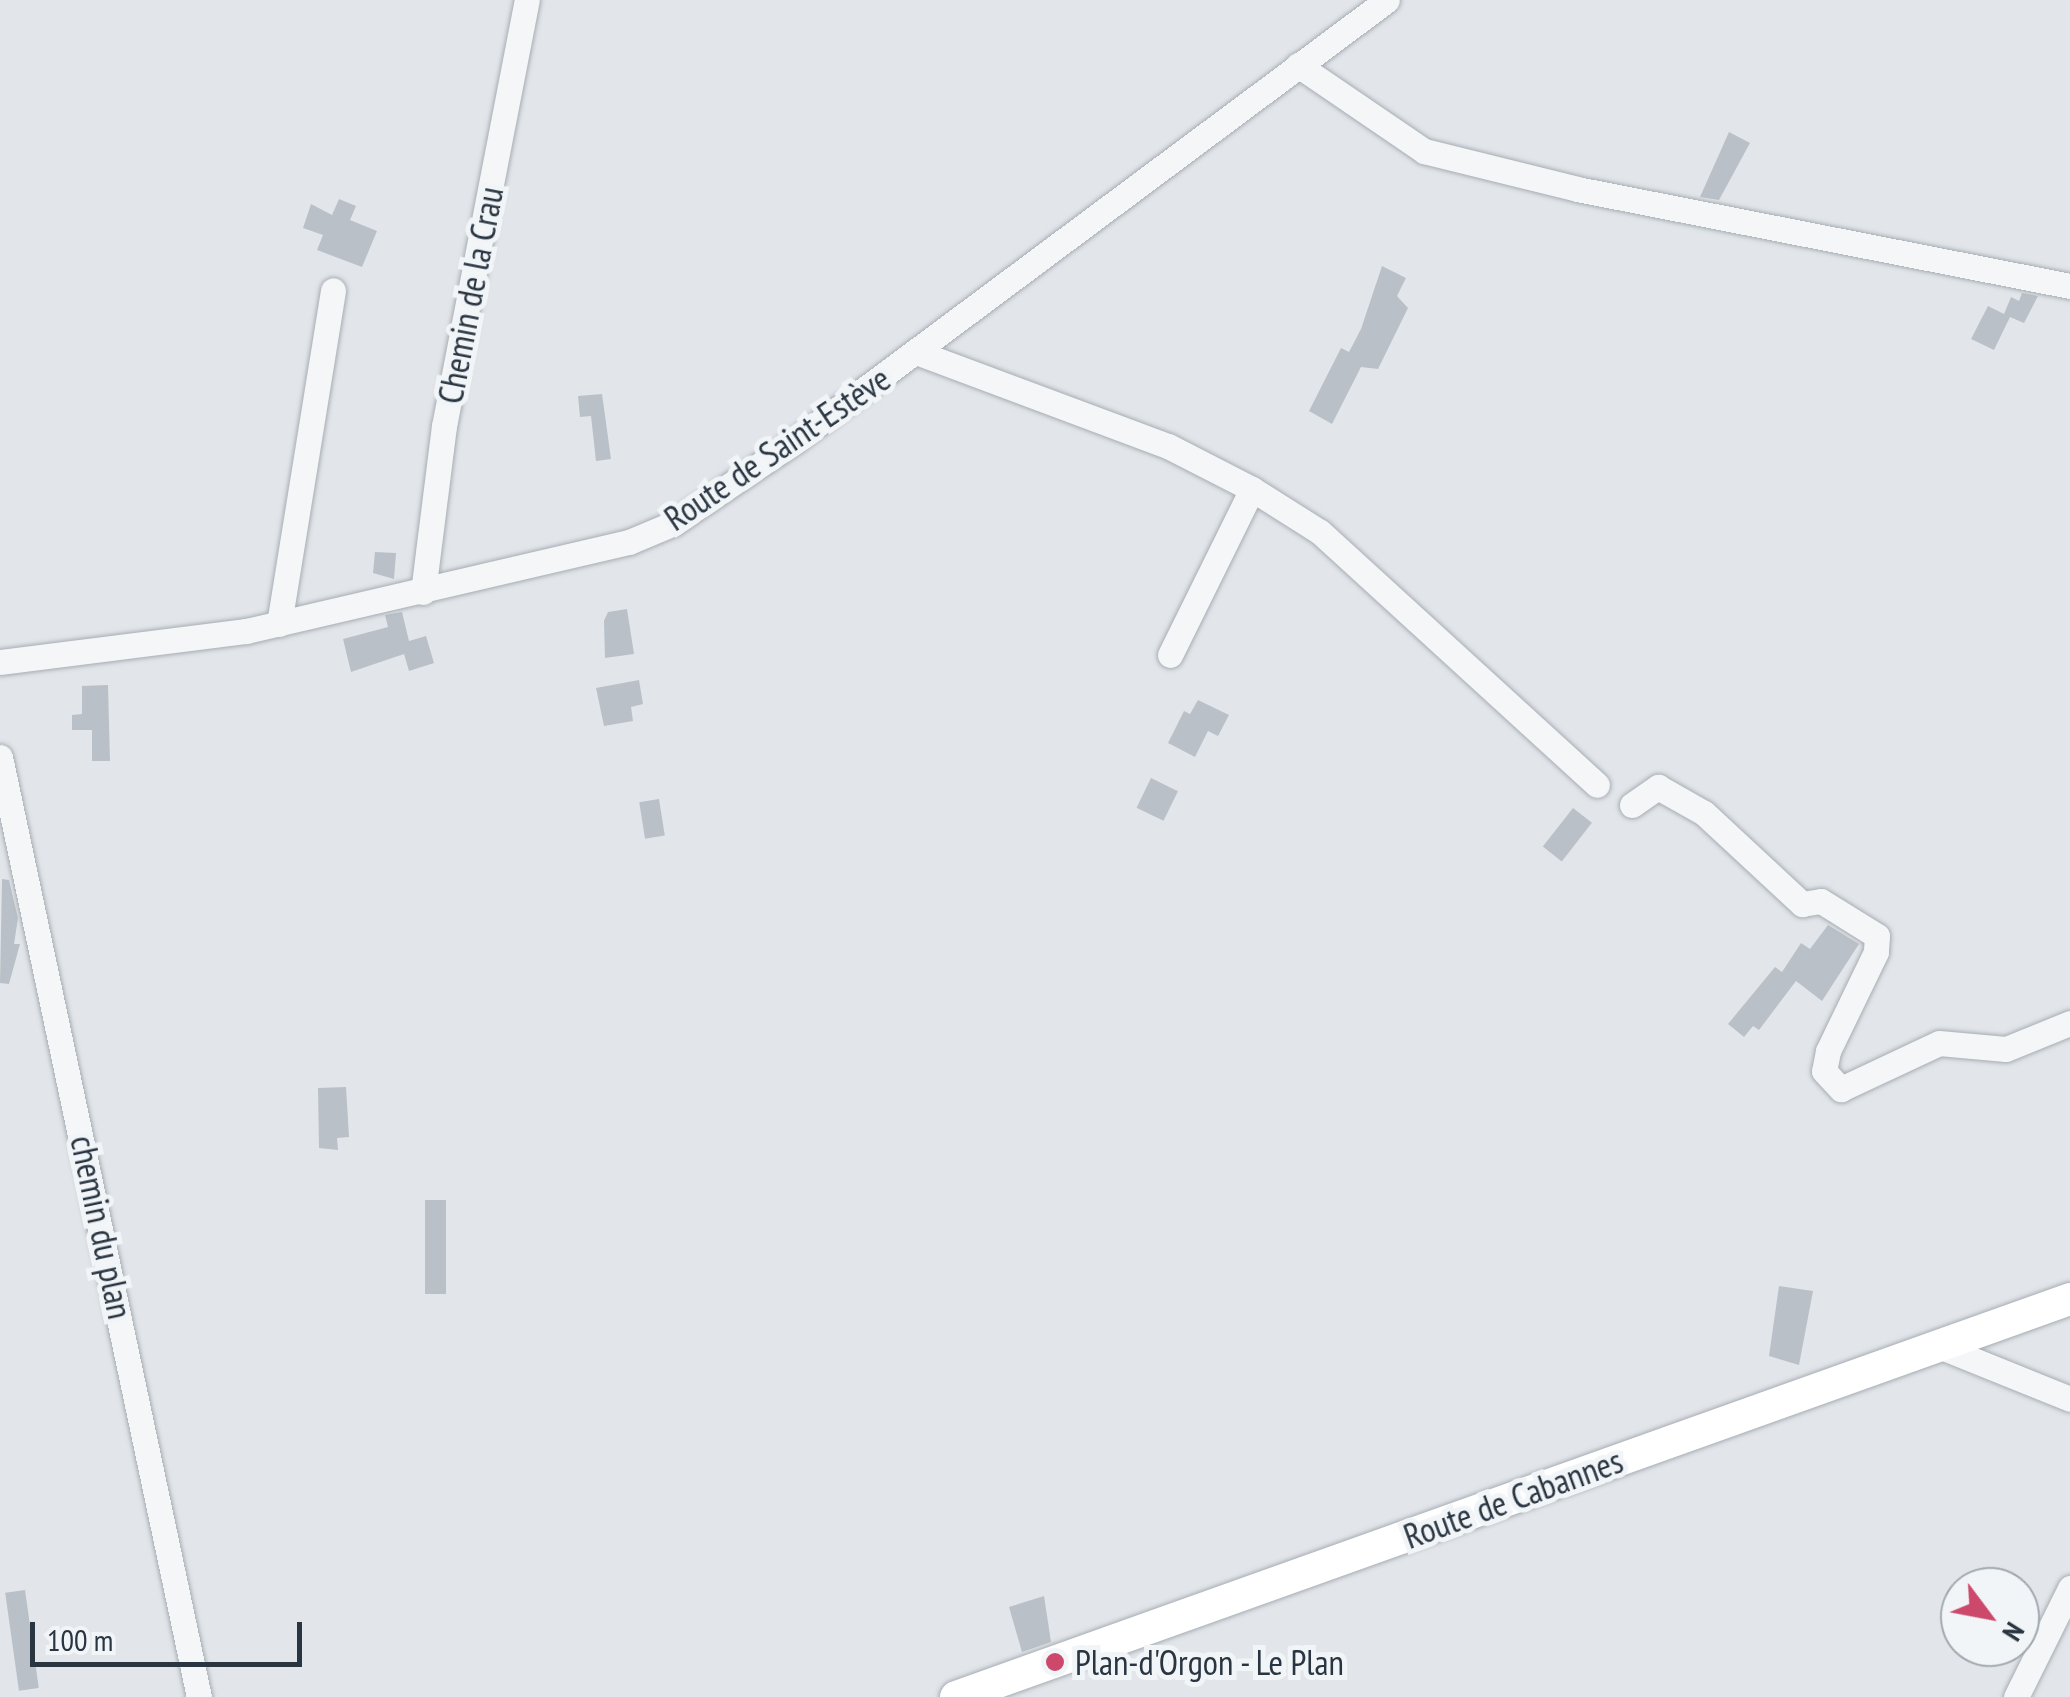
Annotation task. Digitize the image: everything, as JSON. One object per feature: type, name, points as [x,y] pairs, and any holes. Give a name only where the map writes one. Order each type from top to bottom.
[{"type":"main road","name":"Route de Cabannes","points":[[956,1697],[1940,1346],[2063,1295]]},
{"type":"street","name":"Chemin de la Crau","points":[[423,592],[444,426],[527,0]]},
{"type":"street","name":"Route de Saint-Estève","points":[[0,662],[279,624],[628,542],[674,523],[916,352],[1387,0]]},
{"type":"street","points":[[1298,66],[1424,151],[1577,189],[2070,286]]},
{"type":"street","points":[[279,624],[333,290]]},
{"type":"street","points":[[916,352],[1168,446],[1252,489],[1320,532],[1596,785]]},
{"type":"street","points":[[1170,656],[1252,489]]},
{"type":"street","name":"chemin du plan","points":[[0,758],[199,1697]]},
{"type":"street","points":[[1632,805],[1658,787],[1704,813],[1802,904],[1821,902],[1877,936],[1876,952],[1828,1051],[1824,1071],[1841,1088],[1940,1043],[2006,1049],[2070,1023]]},
{"type":"street","points":[[1940,1346],[2070,1399]]},
{"type":"street","points":[[2016,1697],[2070,1588]]},
{"type":"building","points":[[1729,132],[1750,143],[1719,200],[1700,197]]},
{"type":"building","points":[[339,199],[356,206],[350,220],[377,231],[362,267],[317,250],[323,235],[303,228],[311,204],[332,215]]},
{"type":"building","points":[[1382,266],[1406,278],[1397,296],[1408,308],[1378,369],[1361,367],[1332,424],[1309,411],[1341,348],[1349,352],[1361,329]]},
{"type":"building","points":[[2022,293],[2038,296],[2024,323],[2010,317],[1994,350],[1971,339],[1988,306],[2004,314],[2011,297],[2019,301]]},
{"type":"building","points":[[602,394],[611,459],[596,461],[591,416],[580,417],[578,396]]},
{"type":"building","points":[[375,552],[396,553],[394,579],[373,573]]},
{"type":"building","points":[[627,609],[634,654],[605,658],[604,621],[608,612]]},
{"type":"building","points":[[402,612],[409,641],[426,636],[434,663],[409,671],[404,654],[351,672],[343,639],[388,627],[385,615]]},
{"type":"building","points":[[639,680],[643,704],[631,707],[633,721],[604,726],[596,688]]},
{"type":"building","points":[[108,685],[110,761],[92,761],[92,730],[72,730],[72,715],[82,714],[82,686]]},
{"type":"building","points":[[1198,700],[1229,715],[1218,736],[1208,731],[1195,757],[1168,743],[1184,711],[1190,714]]},
{"type":"building","points":[[1151,778],[1178,791],[1163,821],[1137,808]]},
{"type":"building","points":[[659,799],[665,836],[645,839],[639,802]]},
{"type":"building","points":[[1573,808],[1592,823],[1562,861],[1543,847]]},
{"type":"building","points":[[2,879],[9,880],[18,918],[14,944],[20,944],[9,984],[0,983]]},
{"type":"building","points":[[1828,925],[1859,944],[1822,1001],[1796,981],[1759,1030],[1753,1026],[1744,1037],[1728,1024],[1775,967],[1782,972],[1801,943],[1810,949]]},
{"type":"building","points":[[346,1087],[349,1137],[337,1138],[338,1150],[319,1148],[318,1088]]},
{"type":"building","points":[[425,1200],[446,1200],[446,1294],[425,1294]]},
{"type":"building","points":[[1779,1286],[1813,1291],[1799,1365],[1769,1356]]},
{"type":"building","points":[[25,1590],[39,1688],[19,1691],[5,1593]]},
{"type":"building","points":[[1044,1596],[1051,1642],[1022,1652],[1009,1607]]},
{"type":"place","name":"Plan-d'Orgon - Le Plan","points":[[1055,1662]]}]
